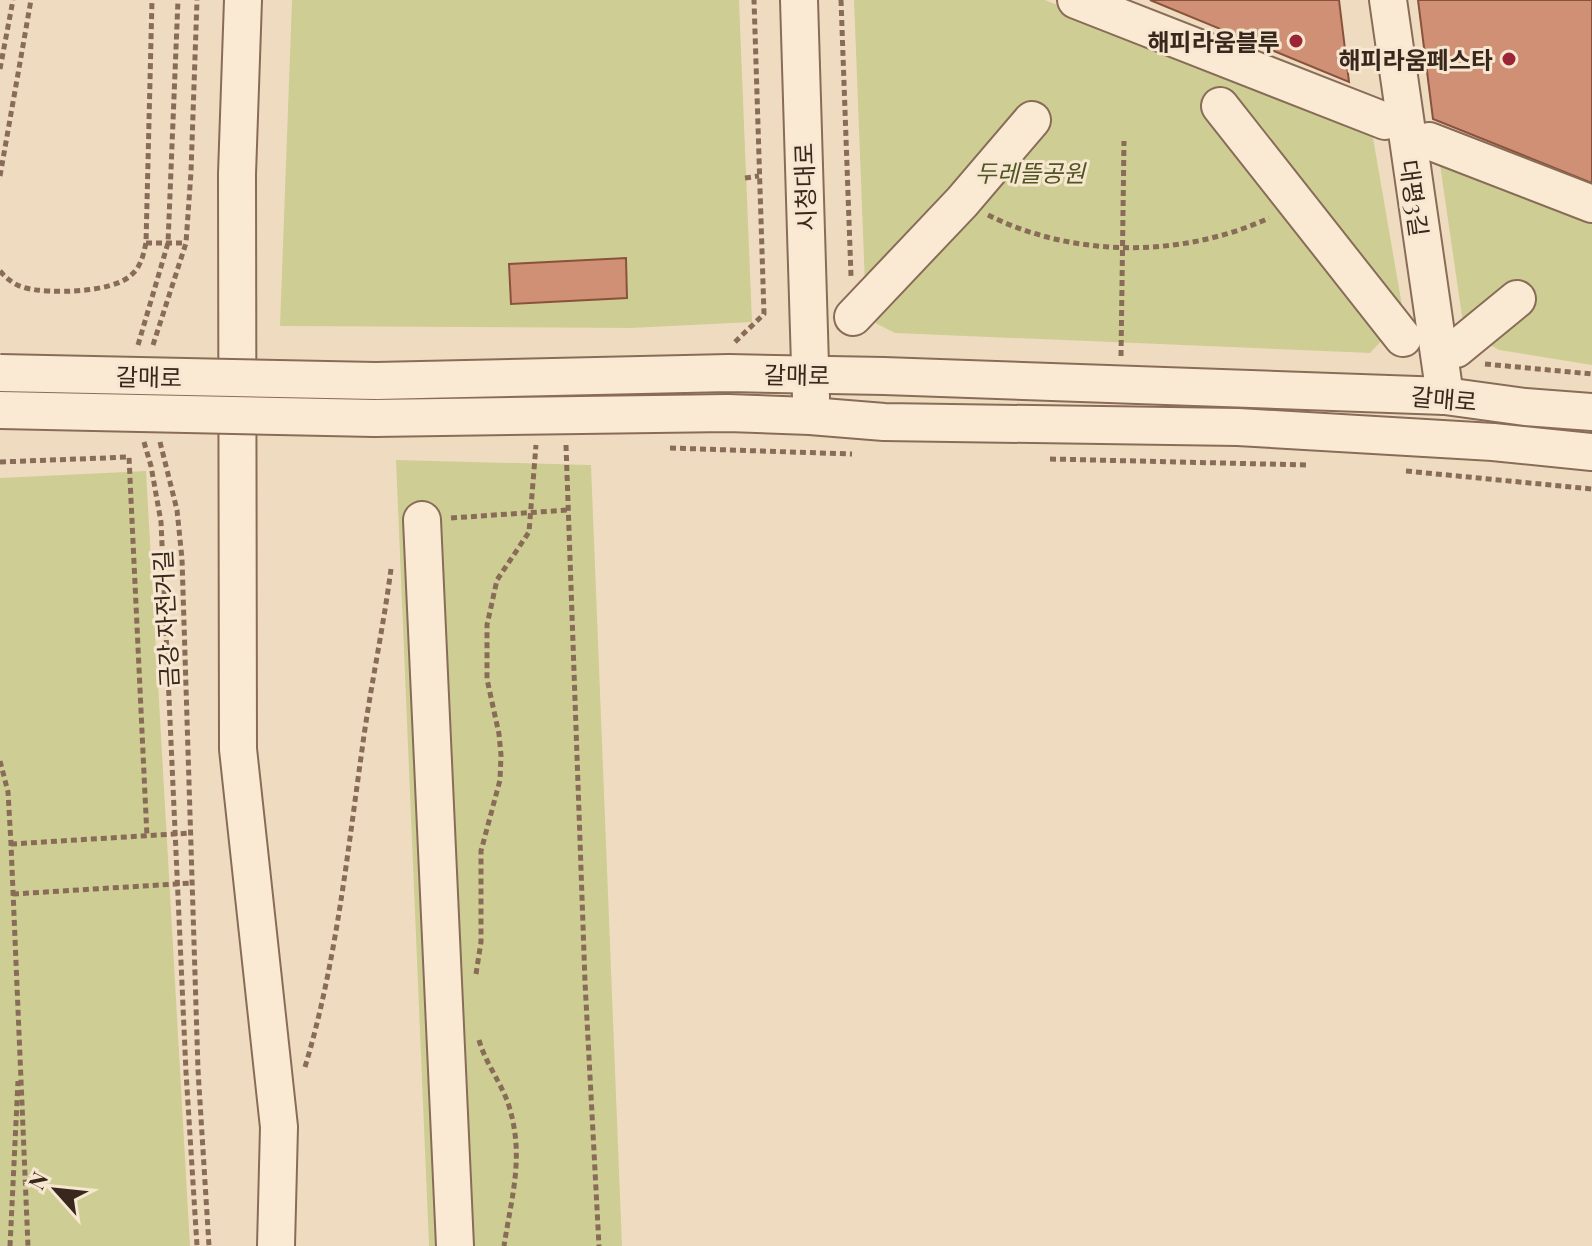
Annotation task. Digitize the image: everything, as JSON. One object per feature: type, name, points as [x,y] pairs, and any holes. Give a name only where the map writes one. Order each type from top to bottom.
[{"type":"street","points":[[243,0],[237,174],[238,749],[279,1127],[276,1246]]},
{"type":"street","name":"시청대로","points":[[799,0],[812,375],[810,416]]},
{"type":"street","points":[[1076,0],[1385,121]]},
{"type":"street","name":"대평3길","points":[[1388,0],[1445,396]]},
{"type":"street","points":[[1220,106],[1403,338]]},
{"type":"street","points":[[853,317],[962,202],[1032,120]]},
{"type":"street","points":[[1429,141],[1592,204]]},
{"type":"street","points":[[1464,356],[1517,299]]},
{"type":"street","name":"갈매로","points":[[0,373],[376,381],[729,373],[812,375],[1445,396],[1592,412]]},
{"type":"street","name":"갈매로","points":[[0,410],[374,418],[728,413],[884,422],[1238,427],[1493,442],[1592,452]]},
{"type":"street","points":[[422,520],[455,1246]]},
{"type":"path","points":[[0,69],[13,0]]},
{"type":"path","points":[[0,176],[31,0]]},
{"type":"path","points":[[0,271],[10,282],[27,289],[89,291],[116,286],[131,276],[142,261],[146,243],[152,0]]},
{"type":"path","points":[[137,350],[168,243],[178,0]]},
{"type":"path","points":[[151,353],[186,243],[197,0]]},
{"type":"path","points":[[730,346],[764,314],[754,0]]},
{"type":"path","points":[[841,0],[853,317]]},
{"type":"path","points":[[1121,361],[1124,141]]},
{"type":"path","points":[[745,178],[759,176]]},
{"type":"path","points":[[962,202],[1009,226],[1047,238],[1122,248],[1217,238],[1298,205]]},
{"type":"path","points":[[146,243],[186,243]]},
{"type":"path","points":[[1464,356],[1592,374]]},
{"type":"path","points":[[140,429],[151,466],[161,522],[197,1246]]},
{"type":"path","name":"금강 자전거길","points":[[159,440],[177,510],[182,559],[198,1070],[209,1246]]},
{"type":"path","points":[[521,444],[580,445]]},
{"type":"path","points":[[566,444],[585,982],[599,1246]]},
{"type":"path","points":[[476,977],[481,942],[481,851],[500,780],[501,755],[487,679],[487,625],[497,580],[529,532],[536,445]]},
{"type":"path","points":[[669,448],[853,454]]},
{"type":"path","points":[[0,462],[129,457],[147,837]]},
{"type":"path","points":[[1043,459],[1312,466]]},
{"type":"path","points":[[1390,470],[1592,489]]},
{"type":"path","points":[[422,520],[568,510]]},
{"type":"path","points":[[304,1073],[318,1023],[338,925],[362,745],[392,561]]},
{"type":"path","points":[[0,761],[8,792],[28,1246]]},
{"type":"path","points":[[11,844],[191,833]]},
{"type":"path","points":[[13,894],[192,883]]},
{"type":"path","points":[[477,1032],[507,1101],[516,1132],[518,1168],[504,1246]]},
{"type":"path","points":[[10,1246],[19,1044]]},
{"type":"green space","points":[[292,0],[739,0],[752,322],[631,328],[280,326]]},
{"type":"green space","name":"두레뜰공원","points":[[854,0],[1045,0],[1372,132],[1404,317],[1370,353],[895,333],[877,324],[866,311]]},
{"type":"green space","points":[[1439,158],[1592,218],[1592,365],[1499,350],[1464,330]]},
{"type":"green space","points":[[396,460],[591,465],[622,1246],[429,1246]]},
{"type":"green space","points":[[146,471],[190,1246],[0,1246],[0,478]]},
{"type":"building","name":"해피라움블루","points":[[1150,0],[1339,0],[1349,82]]},
{"type":"building","name":"해피라움페스타","points":[[1418,0],[1592,0],[1592,183],[1433,119]]},
{"type":"building","points":[[626,258],[627,298],[511,304],[509,264]]},
{"type":"place","name":"해피라움블루","points":[[1296,41]]},
{"type":"place","name":"해피라움페스타","points":[[1509,59]]}]
